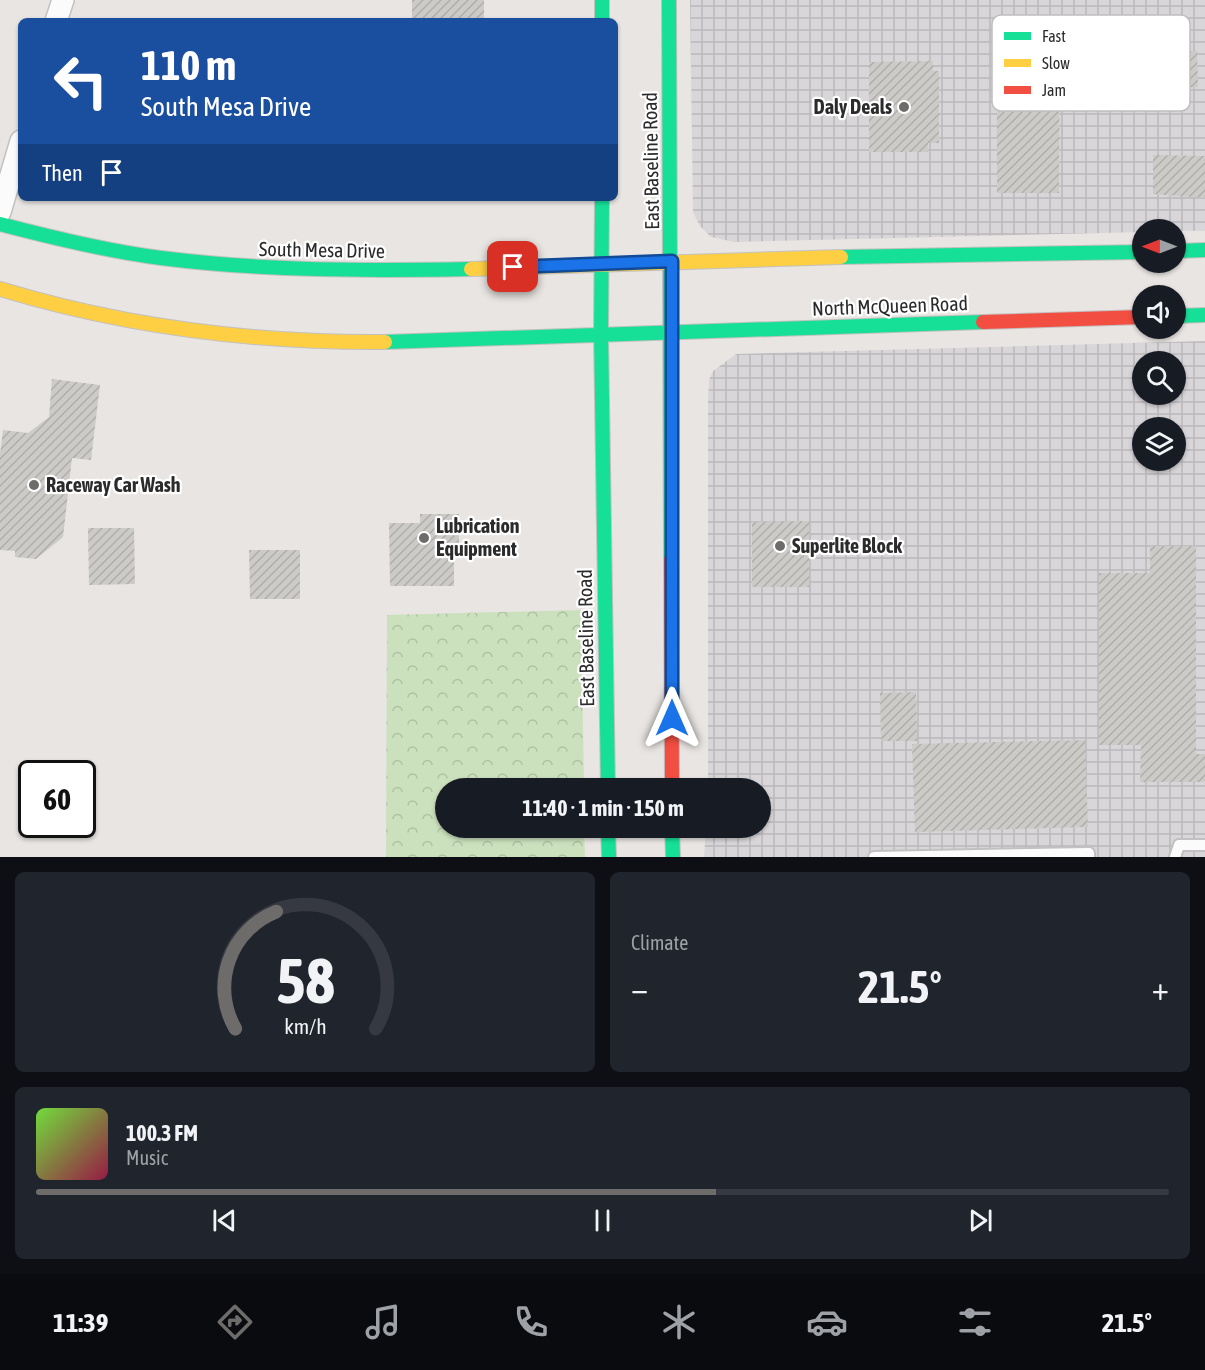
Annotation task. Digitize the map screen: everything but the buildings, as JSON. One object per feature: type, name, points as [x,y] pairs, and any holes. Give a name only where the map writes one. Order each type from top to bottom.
[{"type":"main road","points":[[602,0],[602,18]]},
{"type":"main road","name":"East Baseline Road","points":[[669,0],[672,261],[672,778]]},
{"type":"main road","name":"East Baseline Road","points":[[602,201],[601,334],[608,778]]},
{"type":"main road","name":"South Mesa Drive","points":[[0,224],[41,236],[153,258],[257,269],[372,272],[672,261]]},
{"type":"main road","points":[[1186,251],[1205,250]]},
{"type":"main road","points":[[672,261],[1132,252]]},
{"type":"main road","points":[[0,289],[68,308],[137,321],[213,334],[291,340],[601,334]]},
{"type":"main road","points":[[1186,316],[1205,315]]},
{"type":"main road","name":"North McQueen Road","points":[[601,334],[1132,317]]},
{"type":"main road","points":[[608,838],[609,856]]},
{"type":"main road","points":[[672,838],[673,857]]},
{"type":"street","points":[[57,18],[63,0]]},
{"type":"street","points":[[0,212],[18,151]]},
{"type":"lane","points":[[1175,857],[1179,845],[1205,845]]},
{"type":"lane","points":[[874,857],[1089,854],[1089,857]]},
{"type":"shaded area","points":[[690,0],[1205,0],[1205,231],[1186,231],[1186,219],[1132,219],[1132,232],[734,242],[711,237],[700,226],[693,212]]},
{"type":"shaded area","points":[[1205,341],[1205,857],[704,857],[705,838],[771,838],[771,778],[708,778],[708,401],[709,380],[713,371],[736,354]]},
{"type":"green space","points":[[581,610],[584,778],[435,778],[435,838],[584,838],[585,857],[386,857],[387,615]]},
{"type":"traffic: fast","points":[[602,0],[602,18]]},
{"type":"traffic: fast","points":[[669,0],[671,559]]},
{"type":"traffic: fast","points":[[602,201],[601,334],[608,778]]},
{"type":"traffic: fast","points":[[0,224],[100,248],[200,262],[316,269],[471,269]]},
{"type":"traffic: fast","points":[[1186,251],[1205,250]]},
{"type":"traffic: fast","points":[[841,257],[1132,252]]},
{"type":"traffic: fast","points":[[1186,316],[1205,315]]},
{"type":"traffic: fast","points":[[385,342],[983,322]]},
{"type":"traffic: fast","points":[[608,838],[609,857]]},
{"type":"traffic: fast","points":[[672,838],[673,857]]},
{"type":"traffic: slow","points":[[471,269],[841,257]]},
{"type":"traffic: slow","points":[[0,289],[94,313],[190,330],[287,339],[385,342]]},
{"type":"traffic: jam","points":[[983,322],[1132,317]]},
{"type":"traffic: jam","points":[[671,559],[672,778]]},
{"type":"place","name":"Daly Deals","points":[[904,107]]},
{"type":"place","name":"Raceway Car Wash","points":[[34,485]]},
{"type":"place","name":"Lubrication Equipment","points":[[424,538]]},
{"type":"place","name":"Superlite Block","points":[[780,546]]},
{"type":"route","points":[[513,267],[672,261],[672,718]]}]
